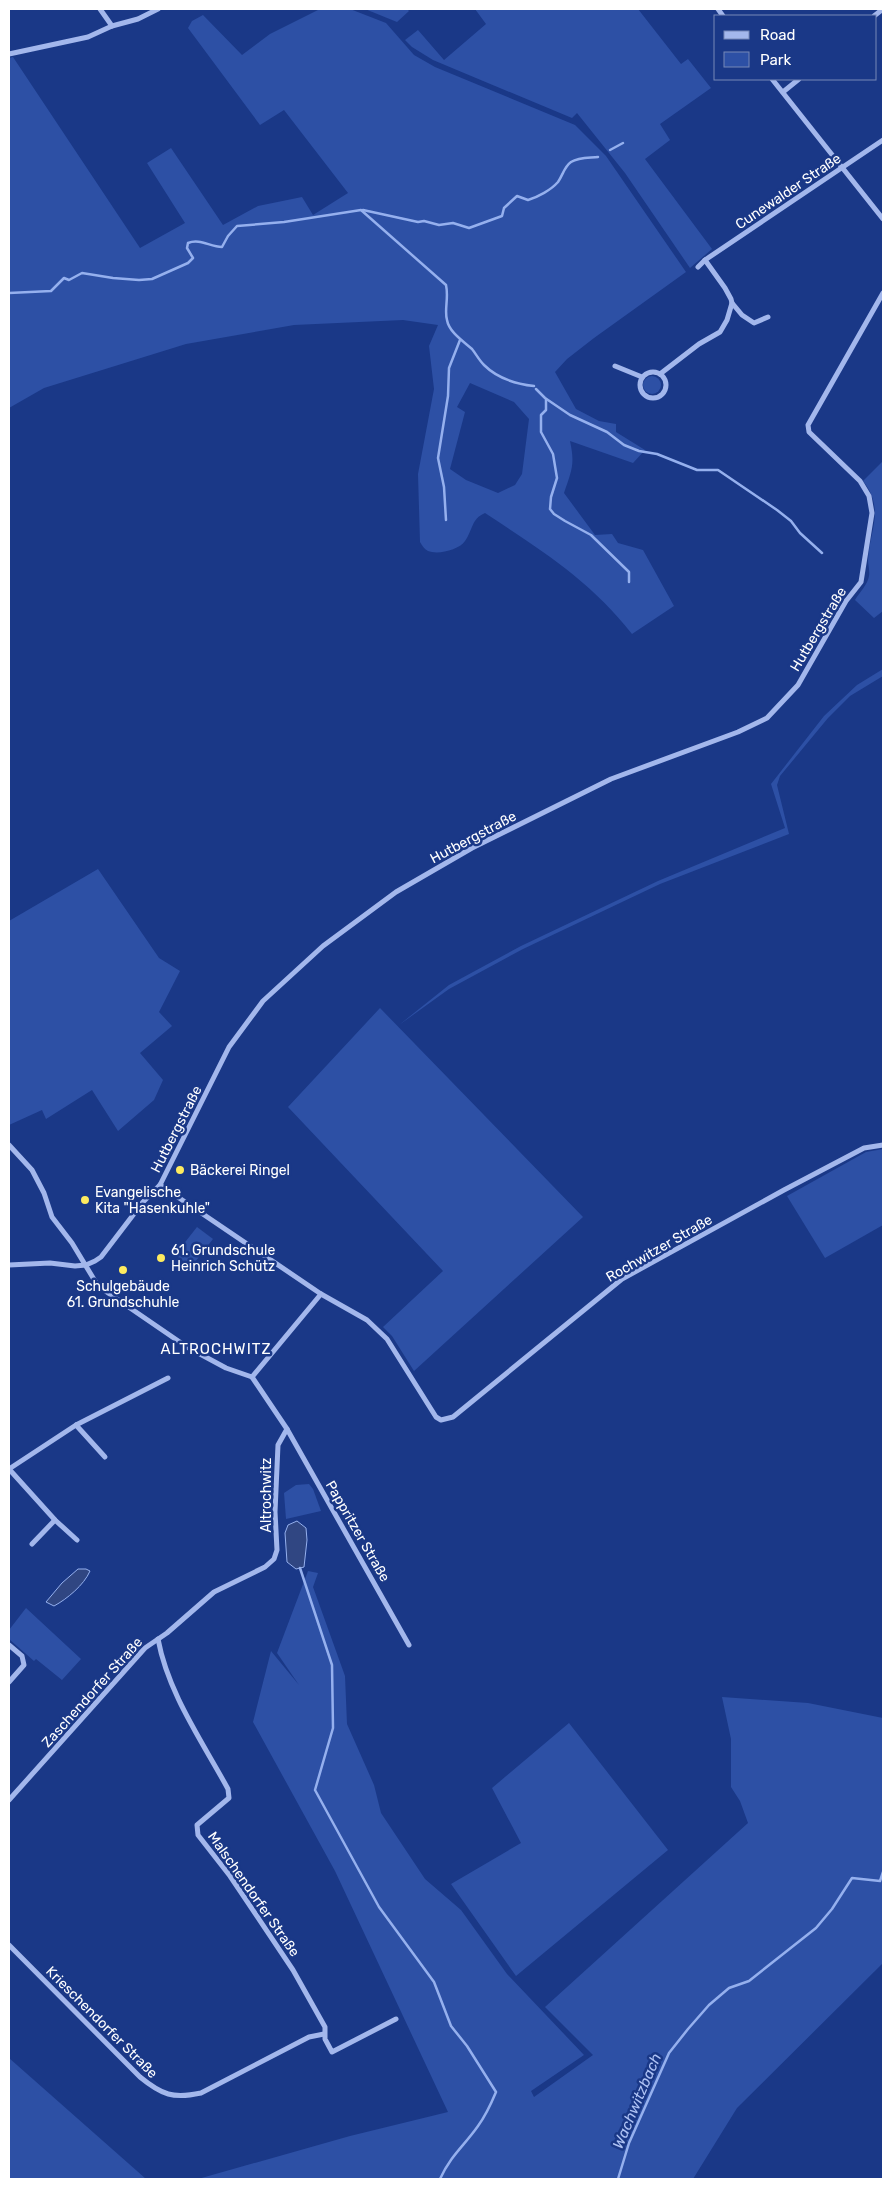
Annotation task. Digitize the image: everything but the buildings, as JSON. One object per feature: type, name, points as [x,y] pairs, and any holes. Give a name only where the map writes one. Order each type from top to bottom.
[{"type":"street","points":[[100,9],[112,26]]},
{"type":"street","points":[[9,54],[88,37],[112,26],[138,19],[158,9]]},
{"type":"street","points":[[773,80],[883,219]]},
{"type":"street","points":[[783,92],[798,80]]},
{"type":"street","name":"Cunewalder Straße","points":[[698,267],[705,260],[883,140]]},
{"type":"street","points":[[705,260],[726,288],[732,303],[742,315],[754,324],[768,317]]},
{"type":"street","name":"Hutbergstraße","points":[[86,1265],[101,1257],[143,1202],[160,1185],[229,1047],[263,1001],[323,946],[396,892],[472,848],[611,779],[738,732],[767,718],[798,685],[846,601],[861,582],[872,513],[869,496],[860,481],[816,440],[807,428],[809,420],[883,293]]},
{"type":"street","points":[[660,374],[699,344],[720,332],[727,320],[732,303]]},
{"type":"street","points":[[615,366],[642,377]]},
{"type":"street","points":[[650,372],[660,374],[665,380],[666,388],[662,394],[655,398],[647,397],[641,392],[639,384],[642,377],[650,372]]},
{"type":"street","points":[[9,1145],[32,1170],[44,1193],[52,1217],[72,1243],[98,1286],[186,1347],[226,1368],[252,1377],[287,1429]]},
{"type":"street","name":"Rochwitzer Straße","points":[[321,1294],[355,1311],[379,1330],[395,1350],[436,1417],[441,1420],[453,1417],[622,1279],[864,1148],[883,1145]]},
{"type":"street","points":[[160,1185],[321,1294],[252,1377]]},
{"type":"street","points":[[9,1266],[50,1263],[86,1265]]},
{"type":"street","points":[[76,1540],[55,1520],[9,1469],[76,1426],[168,1378]]},
{"type":"street","points":[[76,1426],[105,1457]]},
{"type":"street","name":"Altrochwitz","points":[[274,1559],[277,1550],[275,1512],[278,1445],[287,1429]]},
{"type":"street","name":"Pappritzer Straße","points":[[287,1429],[409,1644]]},
{"type":"street","points":[[32,1544],[55,1520]]},
{"type":"street","name":"Zaschendorfer Straße","points":[[9,1800],[145,1648],[167,1633],[214,1592],[264,1568],[274,1559]]},
{"type":"street","name":"Malschendorfer Straße","points":[[158,1639],[162,1663],[172,1687],[228,1789],[229,1798],[225,1803],[197,1825],[198,1835],[230,1876],[293,1970],[325,2027],[324,2034]]},
{"type":"street","points":[[9,1645],[22,1656],[24,1665],[9,1682]]},
{"type":"street","name":"Krieschendorfer Straße","points":[[9,1945],[140,2077],[155,2089],[169,2096],[186,2096],[201,2093],[309,2037],[324,2034]]},
{"type":"street","points":[[324,2034],[332,2052],[396,2019]]},
{"type":"green space","points":[[320,9],[350,9],[386,23],[414,55],[435,67],[575,125],[606,156],[686,272],[594,338],[567,359],[555,372],[576,409],[599,421],[616,424],[616,432],[645,450],[633,463],[570,441],[572,467],[564,493],[595,535],[612,534],[618,543],[643,550],[674,606],[632,634],[599,598],[564,567],[485,513],[477,518],[468,537],[458,547],[443,552],[432,552],[425,549],[420,542],[418,474],[434,389],[429,346],[438,325],[403,320],[294,325],[186,344],[44,388],[9,408],[9,58],[13,57],[140,248],[185,223],[147,163],[171,148],[223,225],[258,206],[302,197],[313,215],[348,193],[284,110],[260,125],[188,28],[192,21],[203,15],[242,55],[270,34]],"holes":[[[470,383],[514,402],[529,419],[522,474],[515,485],[498,493],[466,480],[450,469],[465,412],[457,407]]]},
{"type":"green space","points":[[365,9],[407,9],[409,11],[397,22]]},
{"type":"green space","points":[[475,9],[638,9],[681,64],[688,59],[711,88],[660,124],[670,140],[645,159],[712,249],[690,268],[625,173],[577,113],[572,118],[433,60],[412,47],[405,40],[418,30],[444,60],[486,24]]},
{"type":"green space","points":[[648,376],[656,376],[661,381],[659,392],[648,394],[643,389],[643,381]]},
{"type":"green space","points":[[883,461],[883,611],[874,618],[855,600],[868,579],[869,549],[875,510],[870,491],[863,481]]},
{"type":"green space","points":[[883,669],[883,676],[850,696],[828,718],[780,776],[777,785],[789,834],[660,884],[523,949],[449,989],[399,1025],[449,985],[521,946],[658,881],[785,828],[771,784],[824,716],[857,685]]},
{"type":"green space","points":[[98,869],[159,958],[180,971],[159,1012],[172,1026],[140,1053],[163,1080],[154,1100],[118,1131],[92,1090],[46,1119],[42,1110],[9,1125],[9,921]]},
{"type":"green space","points":[[380,1008],[583,1217],[414,1371],[392,1336],[383,1327],[443,1271],[288,1107]]},
{"type":"green space","points":[[883,1149],[883,1225],[825,1258],[787,1196],[866,1152]]},
{"type":"green space","points":[[197,1227],[213,1239],[191,1267],[175,1255]]},
{"type":"green space","points":[[309,1484],[313,1489],[321,1511],[286,1519],[284,1493],[296,1485]]},
{"type":"green space","points":[[308,1571],[318,1573],[313,1587],[345,1676],[347,1724],[374,1785],[381,1813],[425,1879],[461,1910],[507,1974],[584,2055],[531,2091],[534,2097],[593,2055],[545,2007],[748,1823],[740,1801],[731,1787],[731,1739],[722,1697],[808,1703],[883,1718],[883,1963],[737,2108],[693,2179],[198,2179],[350,2136],[448,2112],[335,1871],[253,1722],[271,1651],[299,1685],[277,1653]]},
{"type":"green space","points":[[26,1608],[81,1659],[62,1680],[36,1659],[34,1661],[9,1639],[9,1630]]},
{"type":"green space","points":[[569,1723],[668,1850],[516,1976],[451,1884],[521,1843],[492,1788]]},
{"type":"green space","points":[[9,2058],[137,2171],[146,2179],[9,2179]]},
{"type":"shaded area","points":[[297,1521],[306,1528],[307,1540],[304,1567],[296,1569],[287,1562],[285,1533],[288,1525]]},
{"type":"shaded area","points":[[78,1569],[90,1571],[70,1596],[54,1606],[46,1602],[62,1583]]},
{"type":"waterway","points":[[610,150],[623,143]]},
{"type":"waterway","points":[[363,210],[418,222],[424,221],[439,225],[453,223],[469,228],[502,216],[504,208],[517,196],[528,200],[548,190],[558,182],[565,169],[574,160],[598,157]]},
{"type":"waterway","points":[[9,293],[51,291],[64,278],[69,280],[82,273],[113,278],[152,279],[188,263],[193,258],[187,248],[188,243],[201,242],[222,247],[228,236],[237,226],[284,222],[361,210],[446,285],[446,316],[448,324],[457,336],[472,349],[484,365],[507,380],[534,386]]},
{"type":"waterway","points":[[446,520],[444,487],[438,458],[448,396],[449,368],[460,340]]},
{"type":"waterway","points":[[536,389],[545,398],[570,415],[607,432],[624,445],[639,451],[657,454],[697,470],[718,470],[791,521],[800,533],[822,553]]},
{"type":"waterway","points":[[546,399],[546,410],[541,415],[541,432],[553,454],[557,478],[551,497],[550,509],[565,521],[591,535],[629,572],[629,582]]},
{"type":"waterway","points":[[300,1568],[332,1665],[333,1728],[315,1790],[379,1907],[434,1982],[451,2026],[467,2046],[496,2092],[481,2122],[453,2157],[440,2179]]},
{"type":"waterway","name":"Wachwitzbach","points":[[618,2179],[629,2143],[669,2053],[688,2029],[709,2005],[729,1988],[749,1981],[816,1928],[832,1909],[852,1878],[880,1881],[883,1872]]},
{"type":"place","name":"Bäckerei Ringel","points":[[180,1170]]},
{"type":"place","name":"Evangelische Kita \"Hasenkuhle\"","points":[[85,1200]]},
{"type":"place","name":"61. Grundschule Heinrich Schütz","points":[[161,1258]]},
{"type":"place","name":"Schulgebäude 61. Grundschuhle","points":[[123,1270]]},
{"type":"district","name":"ALTROCHWITZ","points":[[216,1349]]}]
